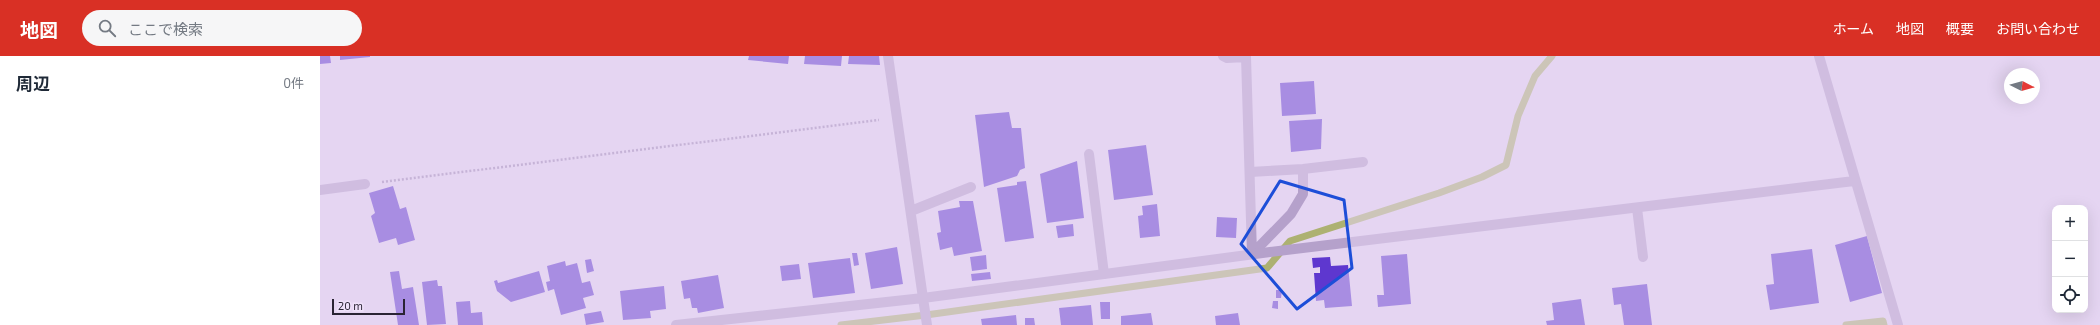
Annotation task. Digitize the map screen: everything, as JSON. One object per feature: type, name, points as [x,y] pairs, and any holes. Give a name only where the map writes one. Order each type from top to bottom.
[{"type":"street","points":[[888,56],[928,325]]},
{"type":"street","points":[[1223,56],[1227,58],[1246,57],[1252,254]]},
{"type":"street","points":[[1819,56],[1854,181],[1890,293],[1898,325]]},
{"type":"street","points":[[1089,154],[1104,274]]},
{"type":"street","points":[[1250,172],[1303,169],[1363,162]]},
{"type":"street","points":[[1252,254],[1291,214],[1304,194],[1303,169]]},
{"type":"street","points":[[676,325],[923,298],[1252,254],[1296,250],[1854,181]]},
{"type":"street","points":[[320,190],[366,184]]},
{"type":"street","points":[[911,210],[971,187]]},
{"type":"street","points":[[1637,208],[1643,257]]},
{"type":"path","points":[[366,184],[897,117]]},
{"type":"highlighted area","points":[[1280,181],[1344,200],[1352,268],[1297,309],[1241,244]]},
{"type":"building","points":[[320,56],[330,56],[331,63],[320,64]]},
{"type":"building","points":[[340,56],[370,56],[370,57],[340,60]]},
{"type":"building","points":[[749,56],[789,56],[788,64],[748,60]]},
{"type":"building","points":[[805,56],[842,56],[841,66],[804,64]]},
{"type":"building","points":[[849,56],[879,56],[880,65],[848,64]]},
{"type":"building","points":[[1314,81],[1316,114],[1282,116],[1280,83]]},
{"type":"building","points":[[1009,112],[1012,128],[1021,128],[1025,168],[1020,170],[1017,176],[984,187],[975,115]]},
{"type":"building","points":[[1322,119],[1321,149],[1291,152],[1289,121]]},
{"type":"building","points":[[1146,145],[1153,195],[1114,200],[1108,150]]},
{"type":"building","points":[[1077,161],[1084,218],[1047,223],[1040,174]]},
{"type":"building","points":[[1026,181],[1034,238],[1005,242],[997,188],[1017,185],[1017,182]]},
{"type":"building","points":[[393,186],[400,209],[406,207],[415,240],[398,245],[396,238],[379,243],[371,216],[375,213],[369,193]]},
{"type":"building","points":[[959,201],[973,201],[982,251],[954,256],[952,247],[940,250],[937,233],[941,232],[938,211],[960,207]]},
{"type":"building","points":[[1157,204],[1160,236],[1140,238],[1138,216],[1143,215],[1142,206]]},
{"type":"building","points":[[1217,217],[1237,218],[1236,238],[1216,237]]},
{"type":"building","points":[[1073,224],[1074,236],[1058,238],[1056,226]]},
{"type":"building","points":[[1867,236],[1882,293],[1850,302],[1835,245]]},
{"type":"building","points":[[897,247],[903,284],[871,289],[865,253]]},
{"type":"building","points":[[1812,249],[1819,303],[1770,310],[1766,285],[1774,284],[1771,254]]},
{"type":"building","points":[[852,253],[857,253],[859,265],[854,266]]},
{"type":"building","points":[[1407,254],[1411,304],[1378,307],[1377,295],[1384,295],[1381,256]]},
{"type":"building","points":[[986,255],[987,269],[972,271],[970,257]]},
{"type":"building","points":[[1330,257],[1331,266],[1348,265],[1352,306],[1325,308],[1324,300],[1316,301],[1314,273],[1320,273],[1320,267],[1313,268],[1312,258]]},
{"type":"building","points":[[850,258],[855,293],[813,298],[808,263]]},
{"type":"building","points":[[591,259],[594,271],[587,273],[585,260]]},
{"type":"building","points":[[565,261],[566,266],[577,263],[582,283],[590,281],[594,295],[583,298],[586,308],[561,315],[554,289],[548,291],[546,282],[550,281],[547,266]]},
{"type":"building","points":[[799,264],[801,279],[782,281],[780,266]]},
{"type":"building","points":[[399,271],[402,289],[413,287],[419,325],[398,325],[390,272]]},
{"type":"building","points":[[539,271],[545,292],[511,302],[497,291],[494,281],[497,280],[498,283]]},
{"type":"building","points":[[990,272],[991,279],[972,281],[971,274]]},
{"type":"building","points":[[718,275],[724,308],[698,313],[697,308],[692,308],[690,298],[684,299],[681,281]]},
{"type":"building","points":[[437,280],[438,286],[442,286],[446,324],[427,325],[422,282]]},
{"type":"building","points":[[1647,284],[1652,325],[1624,325],[1621,304],[1614,305],[1612,288]]},
{"type":"building","points":[[664,286],[666,309],[650,311],[651,318],[623,320],[620,291]]},
{"type":"building","points":[[1276,290],[1282,290],[1281,298],[1276,298]]},
{"type":"building","points":[[1581,299],[1585,325],[1547,325],[1546,321],[1554,320],[1552,303]]},
{"type":"building","points":[[470,301],[471,313],[482,312],[483,325],[458,325],[456,302]]},
{"type":"building","points":[[1273,301],[1278,301],[1278,309],[1272,308]]},
{"type":"building","points":[[1100,302],[1110,302],[1110,319],[1101,319]]},
{"type":"building","points":[[1091,305],[1093,325],[1061,325],[1059,308]]},
{"type":"building","points":[[601,311],[604,322],[586,325],[584,314]]},
{"type":"building","points":[[1151,313],[1153,325],[1121,325],[1121,316]]},
{"type":"building","points":[[1238,313],[1240,325],[1216,325],[1215,316]]},
{"type":"building","points":[[1016,315],[1017,325],[982,325],[981,319]]},
{"type":"building","points":[[1025,318],[1034,318],[1035,325],[1025,325]]},
{"type":"waterway","points":[[841,325],[926,315],[1267,268],[1290,241],[1439,193],[1482,177],[1506,165],[1518,116],[1535,76],[1552,56]]},
{"type":"waterway","points":[[1846,325],[1883,321],[1884,325]]}]
